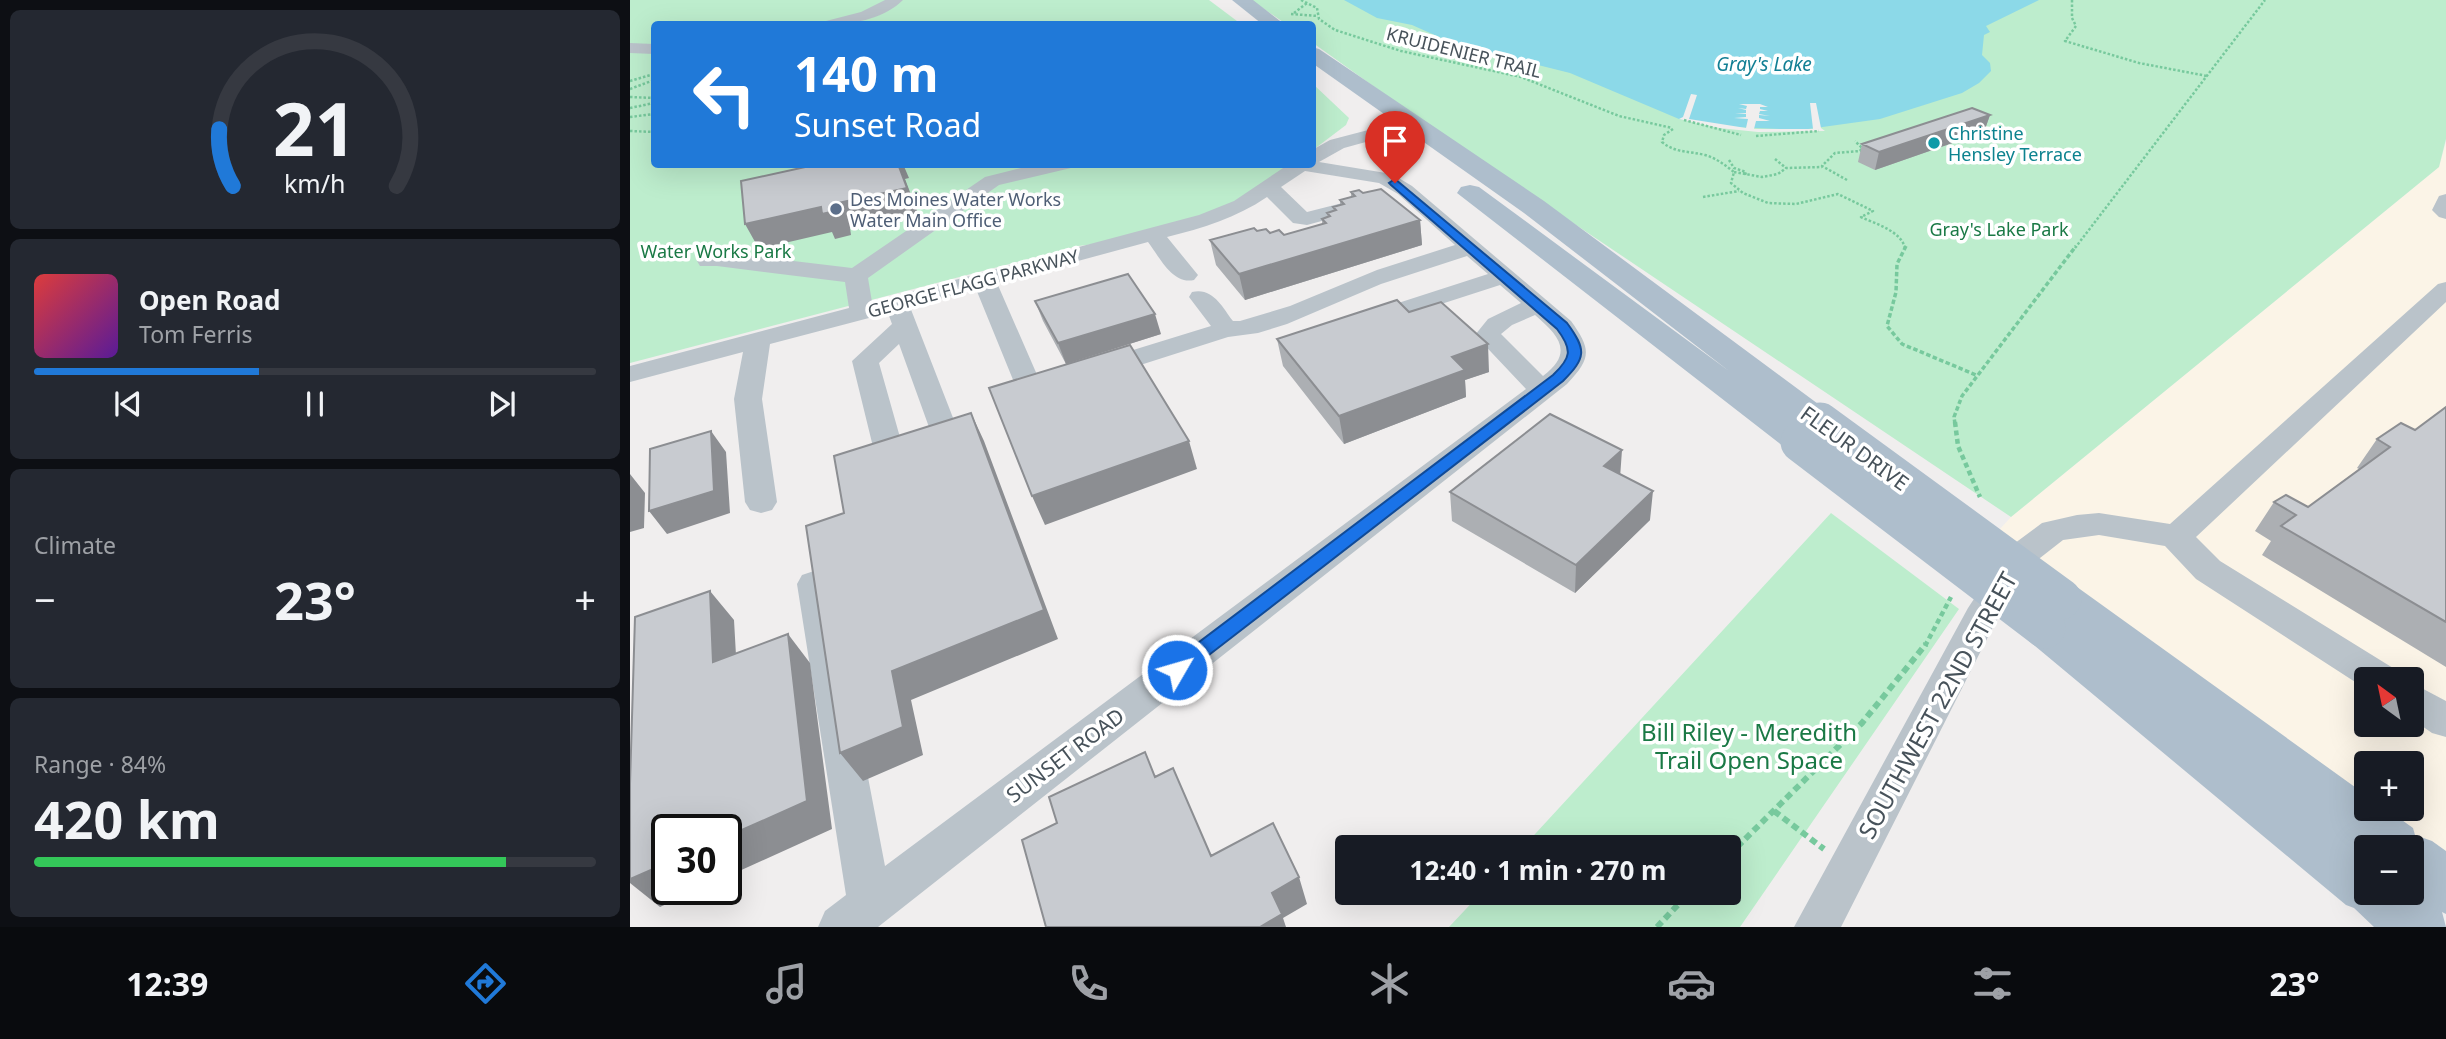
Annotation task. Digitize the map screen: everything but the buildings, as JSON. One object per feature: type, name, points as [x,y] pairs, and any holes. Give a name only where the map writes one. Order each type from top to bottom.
[{"type":"main road","points":[[1219,0],[1246,21]]},
{"type":"main road","points":[[1241,0],[1277,20]]},
{"type":"main road","name":"FLEUR DRIVE","points":[[1316,56],[1401,126],[2053,614],[2375,835]]},
{"type":"main road","name":"FLEUR DRIVE","points":[[1316,74],[1401,126]]},
{"type":"main road","name":"FLEUR DRIVE","points":[[2053,614],[2354,875]]},
{"type":"main road","points":[[2424,869],[2446,886]]},
{"type":"main road","points":[[2392,905],[2419,927]]},
{"type":"street","points":[[843,21],[866,15],[896,0]]},
{"type":"street","points":[[630,48],[651,49]]},
{"type":"street","points":[[1316,156],[1337,144],[1401,126]]},
{"type":"street","name":"SUNSET ROAD","points":[[855,916],[1542,390],[1572,364],[1576,352],[1572,339],[1562,326],[1408,192],[1385,178],[1316,167]]},
{"type":"street","points":[[708,261],[717,259],[856,276],[992,181],[1047,168]]},
{"type":"street","name":"GEORGE FLAGG PARKWAY","points":[[630,374],[862,313],[901,314],[984,280],[1207,220],[1241,205],[1298,168]]},
{"type":"street","points":[[1269,187],[1301,218],[1307,219],[1408,192]]},
{"type":"street","points":[[2446,200],[2443,210],[2446,213]]},
{"type":"street","points":[[1154,235],[1186,275]]},
{"type":"street","points":[[984,280],[1028,386],[1050,385],[1226,329],[1236,331],[1270,321],[1374,279],[1471,247]]},
{"type":"street","points":[[856,276],[862,313]]},
{"type":"street","points":[[1345,329],[1407,306],[1504,276]]},
{"type":"street","points":[[2361,667],[2208,569],[2176,537],[2446,289]]},
{"type":"street","points":[[1201,297],[1226,329]]},
{"type":"street","points":[[1538,305],[1500,322],[1492,328],[1489,335],[1542,390]]},
{"type":"street","points":[[901,314],[948,441]]},
{"type":"street","points":[[890,455],[865,361],[901,314]]},
{"type":"street","points":[[758,340],[748,399],[761,502]]},
{"type":"street","name":"SOUTHWEST 22ND STREET","points":[[1817,927],[1980,618],[2019,557],[2053,531],[2077,526],[2099,524],[2136,527],[2176,537]]},
{"type":"street","points":[[814,584],[838,735],[855,916]]},
{"type":"street","points":[[2424,707],[2446,721]]},
{"type":"path","name":"KRUIDENIER TRAIL","points":[[1301,0],[1317,8],[1318,16],[1335,30],[1402,51],[1521,77],[1619,116],[1673,128],[1662,138],[1668,148],[1713,158],[1734,173]]},
{"type":"path","points":[[2072,0],[2071,9],[2076,26],[2066,41],[2139,63],[2207,76]]},
{"type":"path","points":[[1981,508],[1980,499],[1958,446],[1954,417],[1962,396],[2265,0]]},
{"type":"path","points":[[1277,20],[1292,14],[1307,3]]},
{"type":"path","points":[[1292,14],[1318,16]]},
{"type":"path","points":[[630,81],[651,75]]},
{"type":"path","points":[[630,89],[651,81]]},
{"type":"path","points":[[630,97],[651,100]]},
{"type":"path","points":[[630,108],[651,101]]},
{"type":"path","points":[[630,117],[651,114]]},
{"type":"path","points":[[1684,120],[1741,135]]},
{"type":"path","points":[[630,131],[651,132]]},
{"type":"path","points":[[1756,136],[1819,131]]},
{"type":"path","points":[[1822,167],[1832,154],[1865,149],[1855,141]]},
{"type":"path","points":[[1775,159],[1786,168]]},
{"type":"path","points":[[1729,160],[1734,168],[1746,172],[1745,175]]},
{"type":"path","points":[[1847,180],[1822,167],[1786,168],[1770,176],[1734,173],[1731,183],[1739,191],[1761,202],[1793,206],[1838,194],[1873,211],[1861,216],[1895,234],[1905,241],[1906,247],[1895,268],[1896,292],[1887,326],[1902,344],[1976,376]]},
{"type":"path","points":[[1703,197],[1739,191]]},
{"type":"path","points":[[1741,843],[1832,753],[1888,691],[1933,634]]},
{"type":"path","points":[[1774,811],[1847,866]]},
{"type":"path","points":[[1657,927],[1678,905]]},
{"type":"shaded area","points":[[2446,142],[2446,886],[2424,869],[2424,835],[2396,835],[2378,821],[2424,821],[2424,751],[2354,751],[2354,802],[1999,530],[2011,517],[2439,167]]},
{"type":"green space","name":"Water Works Park","points":[[630,0],[1209,0],[1237,21],[651,21],[651,168],[1290,168],[1240,202],[1184,224],[1139,236],[1078,246],[630,363]]},
{"type":"green space","name":"Gray's Lake Park","points":[[1251,0],[2446,0],[2446,139],[2439,167],[2011,517],[1436,131],[1316,45],[1316,21],[1282,21]]},
{"type":"green space","points":[[1316,87],[1349,118],[1346,125],[1316,148]]},
{"type":"green space","name":"Bill Riley - Meredith Trail Open Space","points":[[1831,513],[1959,609],[1740,927],[1449,927],[1470,905],[1741,905],[1741,835],[1534,835]]},
{"type":"water","name":"Gray's Lake","points":[[1344,0],[2039,0],[1986,26],[1990,32],[1984,35],[1982,55],[1990,63],[1991,71],[1979,83],[1962,93],[1880,119],[1801,130],[1730,127],[1679,119],[1570,73],[1455,44],[1412,25],[1377,18]]},
{"type":"pier","points":[[1691,94],[1697,95],[1689,119],[1746,128],[1748,119],[1734,118],[1746,117],[1746,114],[1735,113],[1746,113],[1746,110],[1738,108],[1746,109],[1747,106],[1739,104],[1760,104],[1768,107],[1760,109],[1768,111],[1760,111],[1759,114],[1770,116],[1759,115],[1759,118],[1770,121],[1756,121],[1754,129],[1813,129],[1810,103],[1816,103],[1821,128],[1825,131],[1758,132],[1719,128],[1679,119],[1683,117]]},
{"type":"place","name":"Christine Hensley Terrace","points":[[1934,143]]},
{"type":"place","name":"Des Moines Water Works Water Main Office","points":[[836,209]]},
{"type":"route","points":[[1177,670],[1558,378],[1572,364],[1576,352],[1572,339],[1562,326],[1395,183]]}]
